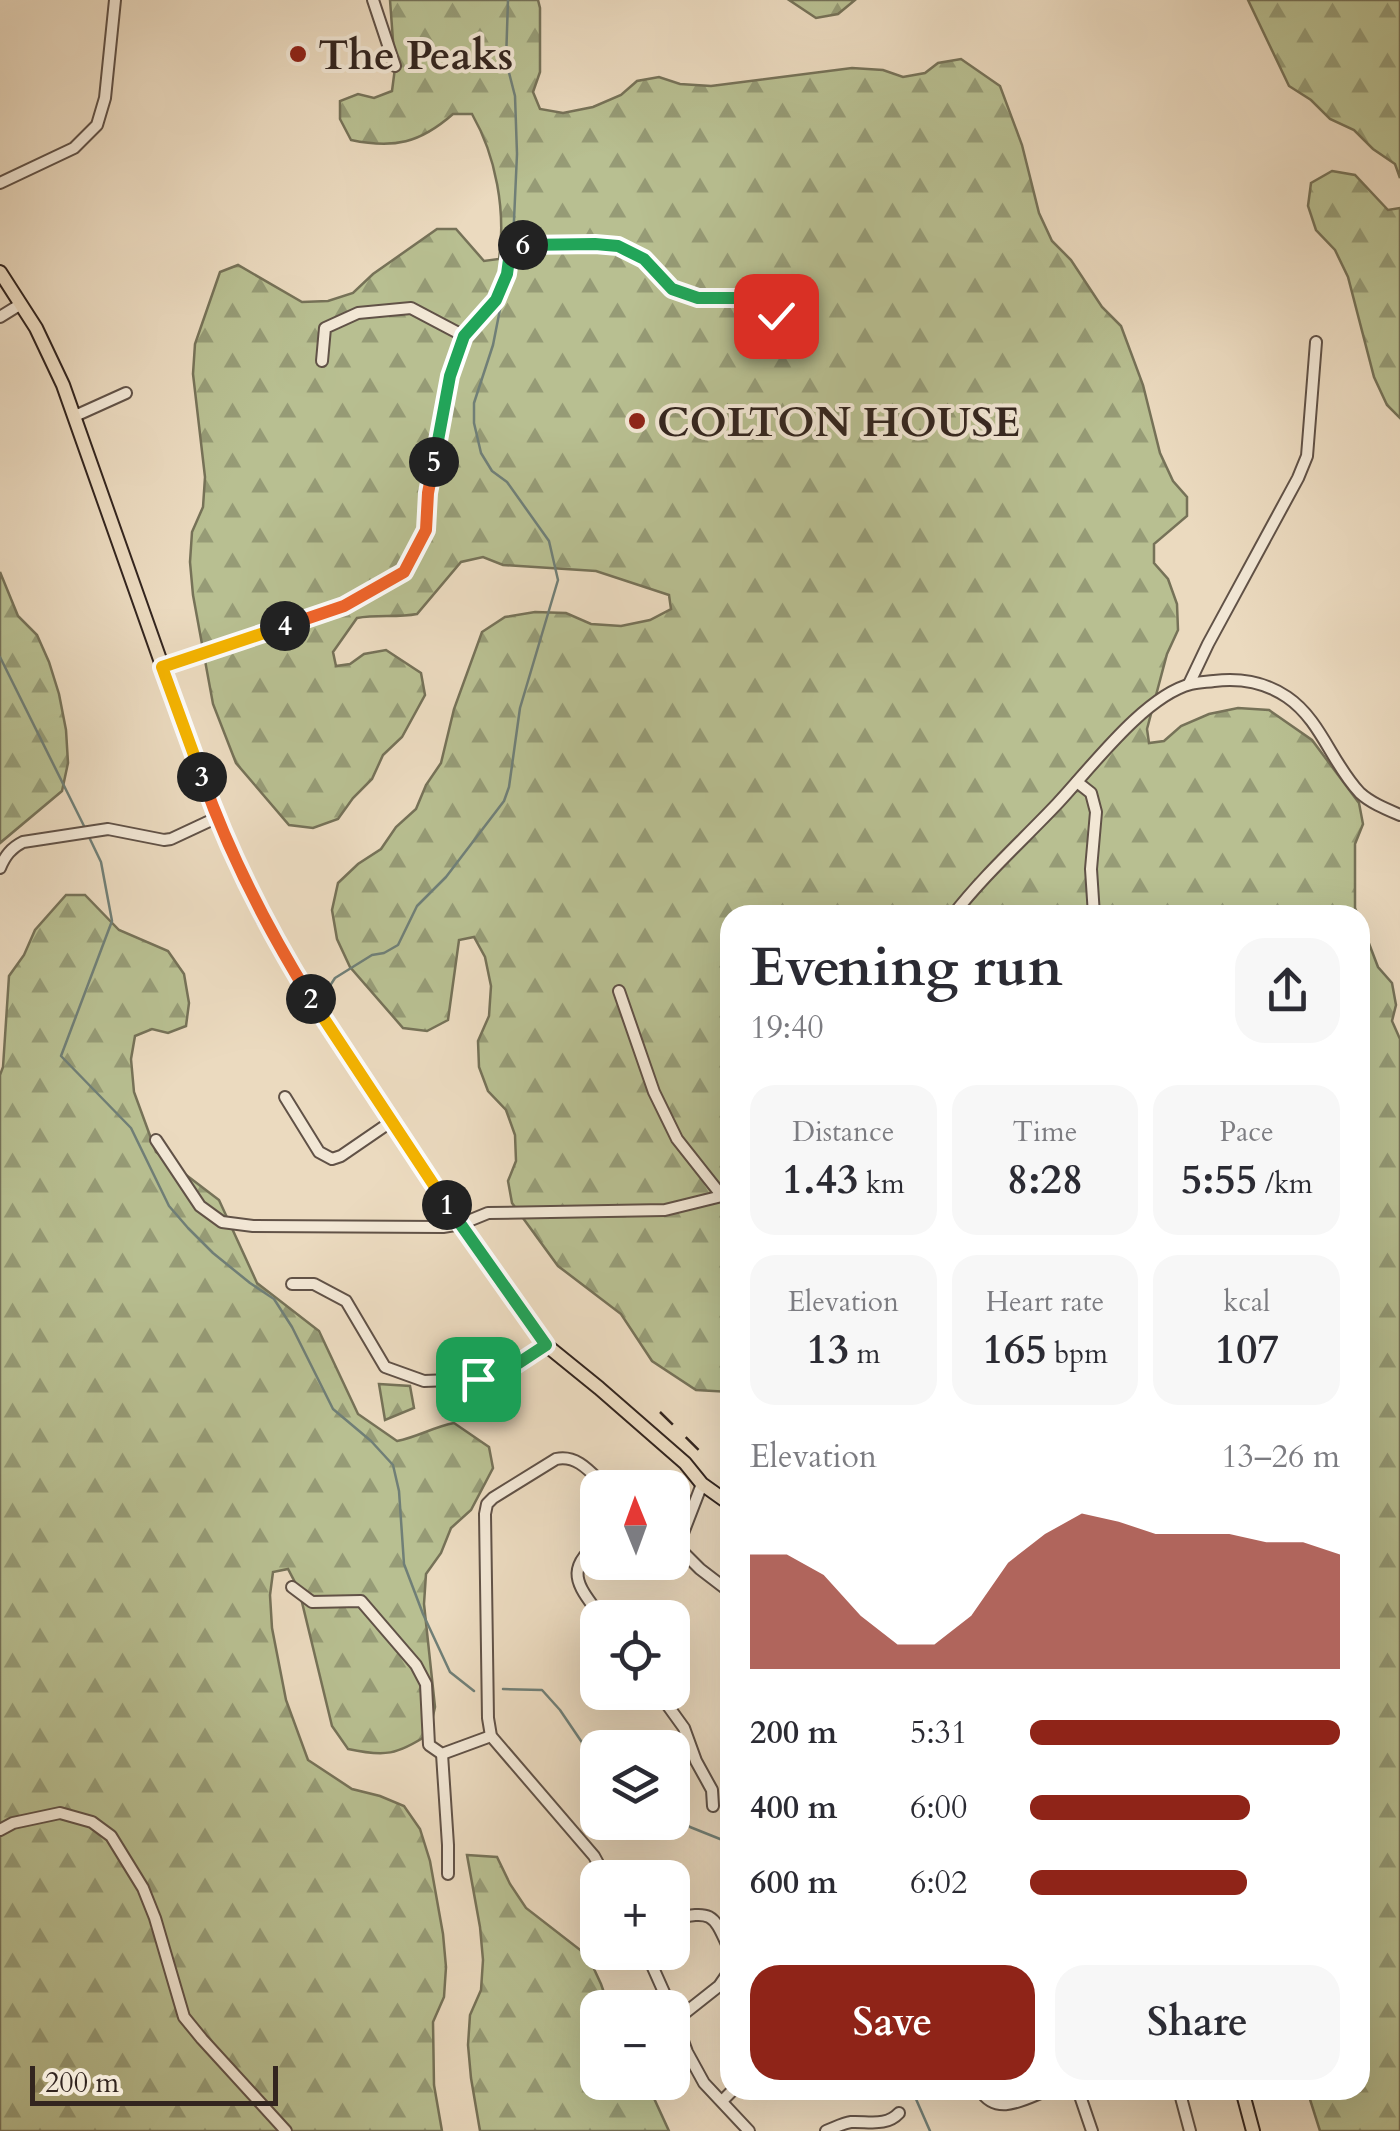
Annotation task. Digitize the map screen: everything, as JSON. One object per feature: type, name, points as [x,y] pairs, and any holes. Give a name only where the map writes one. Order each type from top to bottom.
[{"type":"main road","points":[[0,272],[36,328],[63,385],[216,818],[274,940],[323,1020],[546,1345],[600,1388],[720,1497]]},
{"type":"main road","points":[[1245,2100],[1253,2131]]},
{"type":"street","points":[[0,183],[74,148],[97,125],[105,98],[115,0]]},
{"type":"street","points":[[373,0],[396,66]]},
{"type":"street","points":[[162,667],[344,606],[404,572],[426,530],[428,493],[450,376],[464,336],[496,300],[507,274],[511,245],[618,246],[644,259],[672,289],[698,298],[753,302]]},
{"type":"street","points":[[0,317],[21,304]]},
{"type":"street","points":[[322,361],[325,328],[358,313],[411,308],[464,336]]},
{"type":"street","points":[[1189,684],[1308,456],[1316,342]]},
{"type":"street","points":[[75,416],[126,393]]},
{"type":"street","points":[[961,905],[1135,718],[1189,684],[1234,679],[1264,685],[1288,697],[1307,715],[1361,793],[1400,815]]},
{"type":"street","points":[[1077,782],[1091,793],[1096,812],[1090,869],[1093,905]]},
{"type":"street","points":[[0,868],[4,858],[23,842],[108,829],[164,840],[216,818]]},
{"type":"street","points":[[619,992],[654,1092],[677,1138],[720,1188]]},
{"type":"street","points":[[285,1097],[320,1152],[332,1159],[392,1121]]},
{"type":"street","points":[[156,1140],[200,1206],[222,1222],[253,1226],[443,1227],[488,1213],[665,1210],[720,1196]]},
{"type":"street","points":[[292,1284],[314,1284],[346,1301],[385,1367],[424,1381],[478,1379],[505,1372],[546,1345]]},
{"type":"street","points":[[587,1470],[574,1458],[556,1459],[487,1504],[488,1718],[491,1736],[596,1860]]},
{"type":"street","points":[[690,1511],[702,1484]]},
{"type":"street","points":[[690,1560],[720,1585]]},
{"type":"street","points":[[580,1564],[576,1572],[578,1584],[589,1600]]},
{"type":"street","points":[[292,1587],[312,1602],[361,1601],[416,1665],[426,1684],[429,1745],[442,1754]]},
{"type":"street","points":[[671,1710],[684,1728],[712,1790],[713,1806]]},
{"type":"street","points":[[442,1754],[491,1736]]},
{"type":"street","points":[[442,1754],[448,1874]]},
{"type":"street","points":[[0,1830],[14,1823],[60,1814],[92,1822],[111,1836],[155,1918],[184,2017],[286,2131]]},
{"type":"street","points":[[690,1915],[701,1913],[714,1920],[720,1932]]},
{"type":"street","points":[[690,2003],[720,1986]]},
{"type":"street","points":[[690,2058],[704,2084],[720,2099]]},
{"type":"street","points":[[988,2100],[1007,2106],[1022,2100]]},
{"type":"street","points":[[1081,2100],[1092,2131]]},
{"type":"street","points":[[1181,2100],[1190,2131]]},
{"type":"street","points":[[722,2101],[749,2131]]},
{"type":"street","points":[[826,2131],[848,2122],[870,2124],[893,2119],[899,2112]]},
{"type":"green space","points":[[390,0],[538,0],[540,72],[533,92],[540,109],[563,113],[593,107],[621,95],[637,81],[659,77],[680,84],[711,86],[852,68],[883,70],[903,77],[961,59],[1000,86],[1022,145],[1039,213],[1052,241],[1121,326],[1143,385],[1160,453],[1173,481],[1187,497],[1187,516],[1154,544],[1154,563],[1168,579],[1177,604],[1178,630],[1167,654],[1147,729],[1149,743],[1164,741],[1181,726],[1209,714],[1238,708],[1269,710],[1312,740],[1359,803],[1363,824],[1355,844],[1355,905],[720,905],[720,1391],[696,1390],[652,1361],[621,1314],[558,1266],[512,1203],[508,1181],[516,1161],[515,1135],[506,1110],[488,1091],[479,1067],[478,1041],[489,1016],[491,986],[485,957],[474,937],[459,940],[448,1020],[427,1031],[403,1028],[350,967],[337,939],[332,910],[338,883],[381,849],[396,827],[416,809],[441,763],[454,709],[482,632],[505,617],[535,612],[566,613],[591,624],[621,626],[650,620],[671,609],[669,595],[596,571],[503,565],[483,557],[461,562],[417,614],[357,618],[333,652],[336,666],[386,650],[421,673],[425,695],[402,737],[383,755],[372,779],[338,819],[313,828],[289,825],[236,763],[213,704],[190,562],[192,532],[203,507],[205,477],[193,374],[195,344],[220,272],[238,265],[302,302],[328,301],[353,293],[437,229],[456,229],[484,261],[499,259],[497,184],[472,114],[453,114],[429,132],[406,141],[380,144],[351,140],[340,119],[340,101],[358,94],[374,98],[392,91],[395,68]]},
{"type":"green space","points":[[789,0],[855,0],[838,14],[816,18]]},
{"type":"green space","points":[[1248,0],[1400,0],[1400,178],[1395,164],[1354,130],[1330,119],[1289,86]]},
{"type":"green space","points":[[1332,171],[1355,175],[1388,210],[1400,208],[1400,418],[1387,405],[1374,377],[1348,277],[1335,250],[1316,230],[1308,206],[1311,183]]},
{"type":"green space","points":[[0,572],[18,616],[37,635],[49,662],[66,730],[68,763],[62,791],[0,843]]},
{"type":"green space","points":[[66,895],[85,895],[119,930],[168,951],[184,974],[189,1003],[186,1026],[168,1033],[152,1029],[135,1036],[131,1059],[134,1092],[156,1152],[219,1200],[257,1283],[319,1331],[358,1414],[397,1441],[454,1423],[489,1447],[493,1468],[471,1510],[451,1528],[441,1553],[426,1574],[424,1604],[435,1707],[429,1734],[390,1752],[348,1749],[332,1726],[299,1590],[288,1569],[273,1572],[270,1595],[286,1700],[308,1760],[352,1789],[404,1806],[420,1829],[430,1861],[446,1967],[444,1997],[433,2022],[434,2085],[442,2131],[0,2131],[0,1075],[9,976],[35,930]]},
{"type":"green space","points":[[1370,946],[1378,967],[1392,983],[1396,1005],[1392,1021],[1400,1039],[1400,2131],[1320,2131],[1310,2100],[1370,2100]]},
{"type":"green space","points":[[379,1384],[410,1386],[414,1408],[385,1420]]},
{"type":"green space","points":[[467,1855],[497,1857],[526,1908],[580,1950],[580,1970],[594,1970],[601,1984],[603,1990],[580,1990],[580,2100],[655,2100],[669,2131],[480,2131],[468,2045],[470,2015],[481,1990],[480,1927]]},
{"type":"waterway","points":[[508,0],[506,61],[515,96],[517,154],[513,242]]},
{"type":"waterway","points":[[320,1001],[335,978],[372,955],[398,945],[417,906],[446,877],[504,801],[509,787],[520,708],[558,580],[549,541],[507,482],[492,471],[481,453],[474,423],[474,403],[493,345],[503,294]]},
{"type":"waterway","points":[[0,657],[86,830]]},
{"type":"waterway","points":[[89,837],[101,862],[112,921],[61,1056],[131,1128],[169,1206],[188,1228],[213,1253],[274,1299],[333,1409],[393,1465],[399,1491],[404,1564],[450,1672],[474,1691]]},
{"type":"waterway","points":[[503,1689],[542,1690],[580,1739]]},
{"type":"waterway","points":[[690,1827],[720,1839]]},
{"type":"waterway","points":[[916,2100],[930,2131]]},
{"type":"railway","points":[[660,1412],[709,1460]]},
{"type":"place","name":"The Peaks","points":[[298,54]]},
{"type":"place","name":"COLTON HOUSE","points":[[637,421]]},
{"type":"route","points":[[478,1379],[505,1372],[546,1345],[444,1202],[274,940],[216,818],[162,667],[344,606],[404,572],[426,530],[428,493],[450,376],[464,336],[496,300],[507,274],[511,245],[618,246],[644,259],[672,289],[698,298],[753,302],[766,298],[774,304],[776,316]]}]
